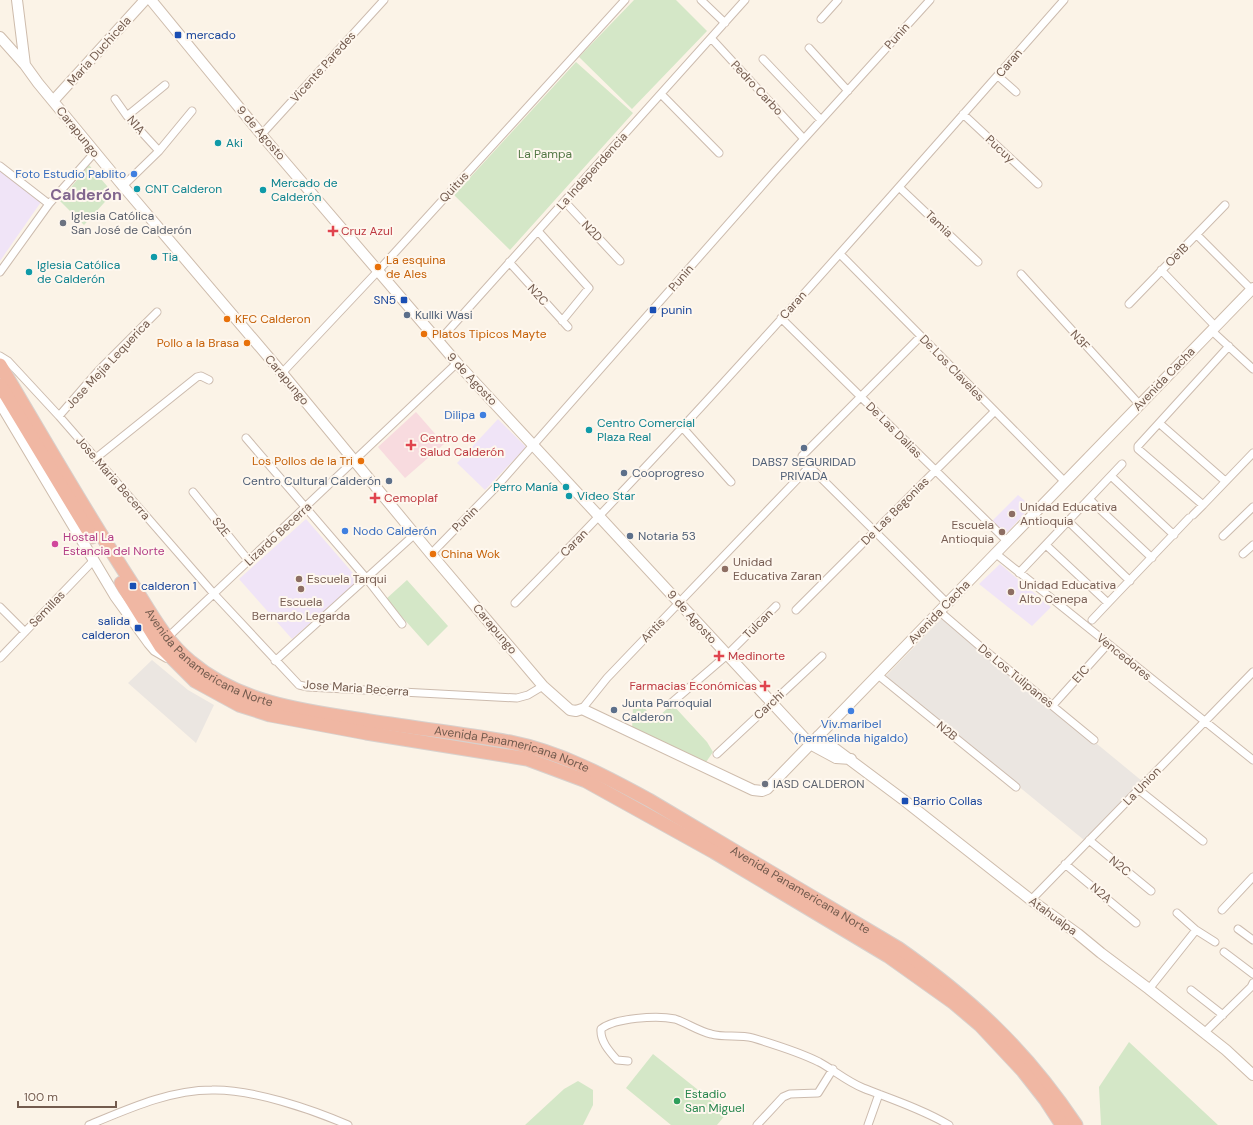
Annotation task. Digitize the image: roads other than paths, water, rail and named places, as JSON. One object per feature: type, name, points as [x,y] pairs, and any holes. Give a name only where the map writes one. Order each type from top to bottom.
[{"type":"highway","name":"Avenida Panamericana Norte","points":[[0,365],[111,552],[168,638],[190,662],[236,690],[265,702],[347,718],[511,742],[555,754],[624,786],[898,948],[934,973],[975,1006],[1018,1049],[1054,1092],[1076,1125]]},
{"type":"highway","name":"Avenida Panamericana Norte","points":[[0,385],[83,523],[157,640],[174,661],[195,681],[238,705],[261,713],[366,733],[513,755],[586,781],[604,790],[714,852],[888,956],[941,992],[980,1025],[1002,1048],[1045,1099],[1062,1125]]},
{"type":"street","points":[[17,0],[25,65]]},
{"type":"street","name":"Maria Duchicela","points":[[53,101],[145,0]]},
{"type":"street","name":"9 de Agosto","points":[[151,0],[438,342],[810,744]]},
{"type":"street","name":"Vicente Paredes","points":[[262,134],[384,0]]},
{"type":"street","name":"Quitus","points":[[282,373],[378,271],[625,0]]},
{"type":"street","points":[[701,0],[725,23]]},
{"type":"street","name":"La Independencia","points":[[438,342],[745,0]]},
{"type":"street","points":[[821,19],[838,0]]},
{"type":"street","name":"Punin","points":[[431,554],[498,485],[804,139],[930,0]]},
{"type":"street","name":"Caran","points":[[515,603],[683,428],[840,254],[1064,0]]},
{"type":"street","name":"Carapungo","points":[[0,37],[25,65],[123,186],[282,373],[431,554],[543,686],[570,710],[576,711],[582,709]]},
{"type":"street","name":"Pedro Carbo","points":[[711,38],[804,139]]},
{"type":"street","points":[[810,48],[848,91]]},
{"type":"street","points":[[763,59],[821,120]]},
{"type":"street","points":[[998,76],[1016,92]]},
{"type":"street","points":[[127,116],[165,85]]},
{"type":"street","points":[[661,94],[719,153]]},
{"type":"street","name":"N1A","points":[[115,99],[127,116],[158,151]]},
{"type":"street","points":[[123,186],[158,151],[192,111]]},
{"type":"street","name":"Pucuy","points":[[963,114],[1038,184]]},
{"type":"street","points":[[0,272],[49,204],[95,152]]},
{"type":"street","points":[[0,166],[49,204]]},
{"type":"street","name":"Tamia","points":[[899,187],[978,262]]},
{"type":"street","name":"N2D","points":[[565,202],[620,261]]},
{"type":"street","name":"Oe1B","points":[[1129,304],[1225,205]]},
{"type":"street","points":[[538,231],[589,288],[562,321]]},
{"type":"street","points":[[1197,235],[1252,289]]},
{"type":"street","name":"De Los Claveles","points":[[840,254],[1064,482]]},
{"type":"street","name":"N2C","points":[[509,262],[568,327]]},
{"type":"street","points":[[1161,270],[1229,346],[1253,368]]},
{"type":"street","name":"N3F","points":[[1020,274],[1140,405]]},
{"type":"street","name":"Avenida Cacha","points":[[582,709],[748,788],[759,791],[767,789],[1252,289]]},
{"type":"street","name":"Jose Mejia Lequerica","points":[[59,416],[99,370],[157,312]]},
{"type":"street","name":"De Las Dalias","points":[[781,318],[1007,541]]},
{"type":"street","points":[[921,336],[802,456],[804,461],[947,603]]},
{"type":"street","points":[[1203,505],[1138,449],[1138,446],[1229,346]]},
{"type":"street","name":"Jose Maria Becerra","points":[[0,356],[8,361],[59,416],[214,594],[296,683],[308,687],[517,698],[528,695],[543,686]]},
{"type":"street","name":"Lizardo Becerra","points":[[168,638],[457,363]]},
{"type":"street","points":[[96,458],[197,377],[201,376],[209,380]]},
{"type":"street","name":"Avenida Panamericana Norte","points":[[0,403],[115,596],[148,643],[155,650],[174,661]]},
{"type":"street","name":"De Las Begonias","points":[[796,610],[994,412]]},
{"type":"street","points":[[1159,423],[1225,481]]},
{"type":"street","points":[[683,428],[731,482]]},
{"type":"street","points":[[246,438],[307,506],[402,624]]},
{"type":"street","points":[[1092,620],[1253,453]]},
{"type":"street","points":[[1019,573],[1122,464]]},
{"type":"street","name":"Antis","points":[[582,709],[607,678],[810,466]]},
{"type":"street","points":[[1111,476],[1174,534]]},
{"type":"street","name":"S2E","points":[[193,492],[249,561]]},
{"type":"street","points":[[1089,499],[1152,558]]},
{"type":"street","points":[[1223,536],[1253,507]]},
{"type":"street","points":[[1068,520],[1130,581]]},
{"type":"street","points":[[275,661],[415,534]]},
{"type":"street","points":[[1046,545],[1108,603]]},
{"type":"street","points":[[1243,554],[1253,545]]},
{"type":"street","name":"Vencedores","points":[[995,553],[1253,760]]},
{"type":"street","name":"Semillas","points":[[0,658],[94,560]]},
{"type":"street","name":"Tulcan","points":[[669,705],[727,655],[776,606]]},
{"type":"street","points":[[0,607],[25,632]]},
{"type":"street","name":"De Los Tulipanes","points":[[939,611],[1094,740]]},
{"type":"street","name":"E1C","points":[[1054,704],[1108,644]]},
{"type":"street","name":"Carchi","points":[[717,754],[822,656]]},
{"type":"street","name":"La Union","points":[[1031,900],[1253,672]]},
{"type":"street","name":"N2B","points":[[878,675],[1016,787]]},
{"type":"street","name":"Atahualpa","points":[[818,736],[1031,900],[1078,934],[1251,1071]]},
{"type":"street","name":"Atahualpa","points":[[810,744],[836,758],[851,760]]},
{"type":"street","points":[[1139,790],[1203,840]]},
{"type":"street","name":"N2C","points":[[1089,840],[1151,891]]},
{"type":"street","name":"N2A","points":[[1065,864],[1136,922]]},
{"type":"street","points":[[1222,910],[1253,877]]},
{"type":"street","points":[[1177,913],[1196,930],[1215,942]]},
{"type":"street","points":[[1238,929],[1253,940]]},
{"type":"street","points":[[1149,989],[1196,930]]},
{"type":"street","points":[[1224,952],[1253,974]]},
{"type":"street","points":[[1204,1033],[1251,987],[1253,983]]},
{"type":"street","points":[[1191,990],[1223,1015]]},
{"type":"street","points":[[628,1061],[617,1060],[604,1043],[601,1029],[606,1025],[636,1018],[657,1017],[676,1020],[695,1030],[713,1035],[751,1038],[816,1060],[833,1069],[844,1079],[949,1125]]},
{"type":"street","points":[[757,1125],[783,1097],[790,1094],[818,1093],[833,1069]]},
{"type":"street","points":[[89,1125],[151,1101],[212,1090],[231,1091],[273,1099],[348,1125]]},
{"type":"street","points":[[868,1125],[879,1094]]},
{"type":"place","name":"mercado","points":[[178,35]]},
{"type":"place","name":"Aki","points":[[218,143]]},
{"type":"place","name":"Foto Estudio Pablito","points":[[134,174]]},
{"type":"place","name":"CNT Calderon","points":[[137,189]]},
{"type":"place","name":"Mercado de Calderón","points":[[263,190]]},
{"type":"place","name":"Iglesia Católica San José de Calderón","points":[[63,223]]},
{"type":"place","name":"Cruz Azul","points":[[333,231]]},
{"type":"place","name":"Tia","points":[[154,257]]},
{"type":"place","name":"La esquina de Ales","points":[[378,267]]},
{"type":"place","name":"Iglesia Católica de Calderón","points":[[29,272]]},
{"type":"place","name":"SN5","points":[[404,300]]},
{"type":"place","name":"punin","points":[[653,310]]},
{"type":"place","name":"Kullki Wasi","points":[[407,315]]},
{"type":"place","name":"KFC Calderon","points":[[227,319]]},
{"type":"place","name":"Platos Tipicos Mayte","points":[[424,334]]},
{"type":"place","name":"Pollo a la Brasa","points":[[247,343]]},
{"type":"place","name":"Dilipa","points":[[483,415]]},
{"type":"place","name":"Centro Comercial Plaza Real","points":[[589,430]]},
{"type":"place","name":"Centro de Salud Calderón","points":[[411,445]]},
{"type":"place","name":"DABS7 SEGURIDAD PRIVADA","points":[[804,448]]},
{"type":"place","name":"Los Pollos de la Tri","points":[[361,461]]},
{"type":"place","name":"Cooprogreso","points":[[624,473]]},
{"type":"place","name":"Centro Cultural Calderón","points":[[389,481]]},
{"type":"place","name":"Perro Manía","points":[[566,487]]},
{"type":"place","name":"Video Star","points":[[569,496]]},
{"type":"place","name":"Cemoplaf","points":[[375,498]]},
{"type":"place","name":"Unidad Educativa Antioquia","points":[[1012,514]]},
{"type":"place","name":"Nodo Calderón","points":[[345,531]]},
{"type":"place","name":"Escuela Antioquia","points":[[1002,532]]},
{"type":"place","name":"Notaria 53","points":[[630,536]]},
{"type":"place","name":"Hostal La Estancia del Norte","points":[[55,544]]},
{"type":"place","name":"China Wok","points":[[433,554]]},
{"type":"place","name":"Unidad Educativa Zaran","points":[[725,569]]},
{"type":"place","name":"Escuela Tarqui","points":[[299,579]]},
{"type":"place","name":"calderon 1","points":[[133,586]]},
{"type":"place","name":"Escuela Bernardo Legarda","points":[[301,589]]},
{"type":"place","name":"Unidad Educativa Alto Cenepa","points":[[1011,592]]},
{"type":"place","name":"salida calderon","points":[[138,628]]},
{"type":"place","name":"Medinorte","points":[[719,656]]},
{"type":"place","name":"Farmacias Económicas","points":[[765,686]]},
{"type":"place","name":"Junta Parroquial Calderon","points":[[614,710]]},
{"type":"place","name":"Viv.maribel (hermelinda higaldo)","points":[[851,711]]},
{"type":"place","name":"IASD CALDERON","points":[[765,784]]},
{"type":"place","name":"Barrio Collas","points":[[905,801]]},
{"type":"place","name":"Estadio San Miguel","points":[[677,1101]]},
{"type":"district","name":"Calderón","points":[[86,194]]},
{"type":"park label","name":"La Pampa","points":[[545,154]]}]
